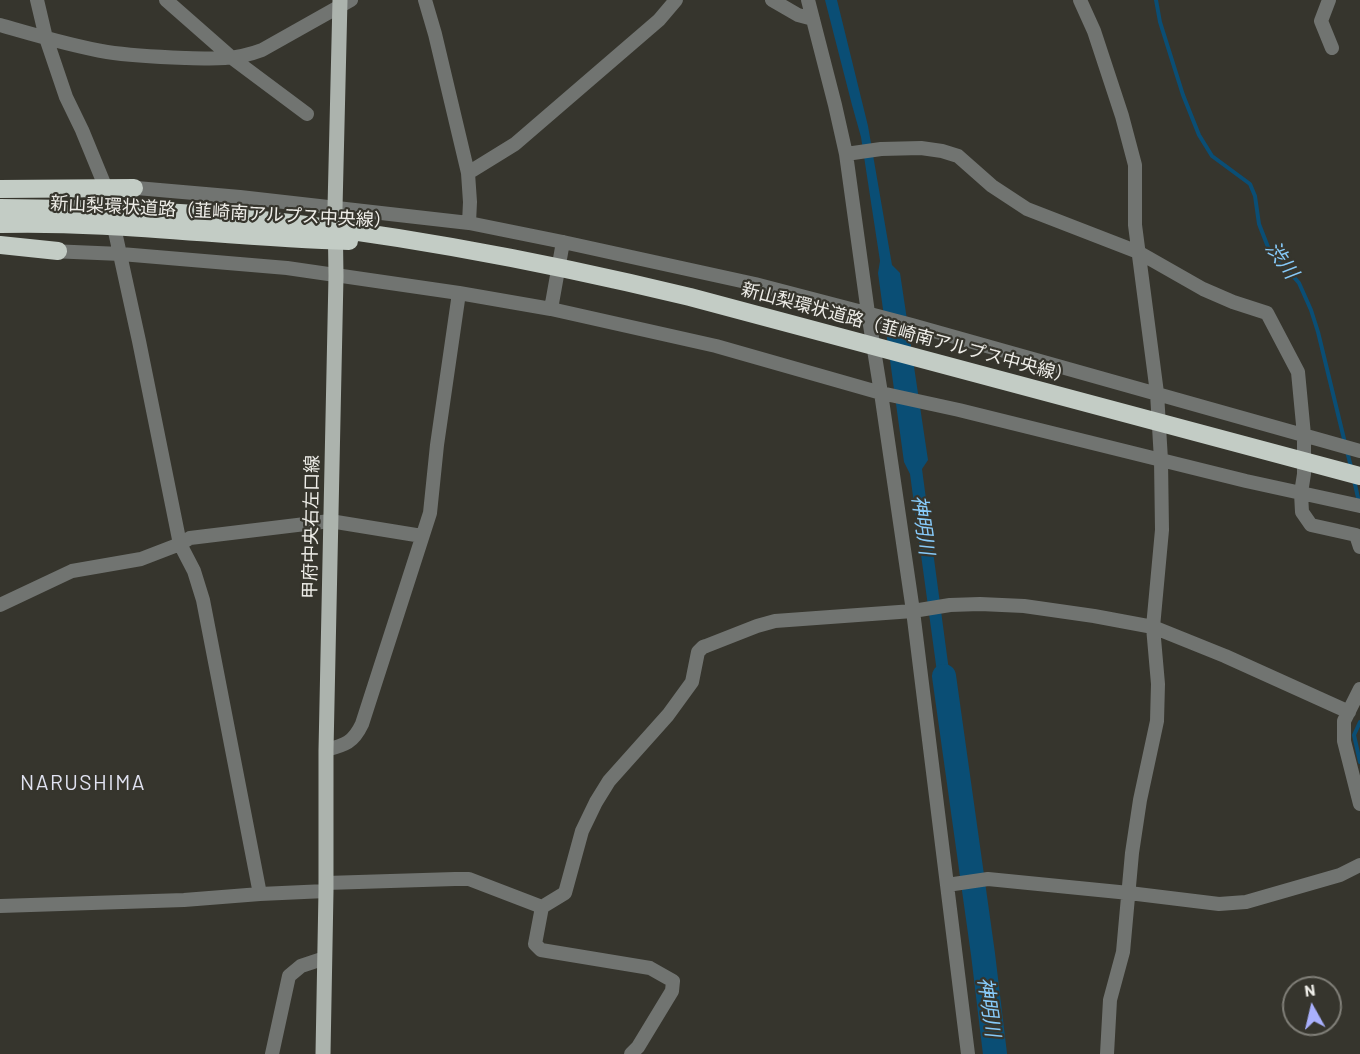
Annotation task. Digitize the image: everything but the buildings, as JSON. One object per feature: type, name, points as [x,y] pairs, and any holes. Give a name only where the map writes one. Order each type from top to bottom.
[{"type":"highway","points":[[0,189],[134,188]]},
{"type":"highway","name":"新山梨環状道路（韮崎南アルプス中央線）","points":[[0,207],[147,211],[235,217],[347,230],[441,245],[586,273],[690,297],[1360,476]]},
{"type":"highway","name":"新山梨環状道路（韮崎南アルプス中央線）","points":[[0,224],[149,228],[293,239],[441,245]]},
{"type":"highway","points":[[0,245],[58,251]]},
{"type":"main road","name":"甲府中央右左口線","points":[[323,1054],[326,750],[336,276],[335,208],[344,2]]},
{"type":"street","points":[[37,0],[46,38],[66,97],[105,187],[121,254],[180,544],[194,572],[203,600],[260,894]]},
{"type":"street","points":[[166,0],[232,58],[307,114]]},
{"type":"street","points":[[425,0],[468,173],[469,223]]},
{"type":"street","points":[[468,173],[515,144],[659,20],[676,0]]},
{"type":"street","points":[[772,0],[798,15],[813,19]]},
{"type":"street","points":[[808,0],[849,154],[887,394],[952,884],[968,1054]]},
{"type":"street","points":[[1080,0],[1094,31],[1122,116],[1135,165],[1135,225],[1157,393],[1161,460],[1162,530],[1153,627],[1158,684],[1157,721],[1140,800],[1132,853],[1123,952],[1110,1000],[1107,1054]]},
{"type":"street","points":[[1329,0],[1321,21],[1332,48]]},
{"type":"street","points":[[0,25],[108,52],[171,58],[232,58],[247,56],[262,50],[344,2]]},
{"type":"street","points":[[849,154],[881,149],[921,148],[958,156],[992,186],[1027,209],[1138,252],[1203,289],[1267,313],[1298,372],[1304,435],[1302,512],[1311,525],[1356,535],[1360,547]]},
{"type":"street","points":[[0,181],[105,187]]},
{"type":"street","points":[[134,188],[240,197],[469,223],[563,242],[755,284],[874,315],[1358,450]]},
{"type":"street","points":[[551,309],[563,242]]},
{"type":"street","points":[[0,254],[58,251],[121,254],[287,268],[551,309],[716,346],[887,394],[1356,505]]},
{"type":"street","points":[[326,750],[344,746],[356,736],[362,724],[430,513],[437,445],[459,293]]},
{"type":"street","points":[[0,605],[72,571],[141,559],[190,538],[330,521],[422,536]]},
{"type":"street","points":[[631,1054],[639,1047],[672,991],[673,981],[650,968],[541,950],[535,944],[542,907],[565,893],[582,831],[596,802],[609,781],[668,715],[692,682],[698,652],[702,647],[775,621],[946,606],[980,604],[1024,606],[1153,627],[1225,656],[1349,712]]},
{"type":"street","points":[[1360,689],[1344,721],[1344,741],[1360,804]]},
{"type":"street","points":[[952,884],[985,880],[1219,904],[1246,902],[1340,875],[1360,865]]},
{"type":"street","points":[[0,906],[184,900],[326,887],[469,879],[542,907]]},
{"type":"street","points":[[272,1054],[289,976],[301,966],[325,958]]},
{"type":"water","points":[[825,0],[837,0],[868,126],[892,265],[900,273],[928,460],[922,469],[954,708],[942,709],[910,474],[904,462],[878,273],[880,261],[861,137]]},
{"type":"waterway","name":"渋川","points":[[1156,0],[1160,22],[1183,95],[1199,135],[1212,156],[1250,184],[1255,196],[1259,224],[1268,247],[1299,283],[1311,310],[1345,443]]},
{"type":"waterway","name":"渋川","points":[[1347,451],[1351,467]]},
{"type":"waterway","name":"渋川","points":[[1354,480],[1359,502]]},
{"type":"waterway","name":"神明川","points":[[944,676],[995,1054]]},
{"type":"waterway","name":"渋川","points":[[1360,722],[1354,735],[1360,762]]},
{"type":"district","name":"NARUSHIMA","points":[[83,783]]}]
